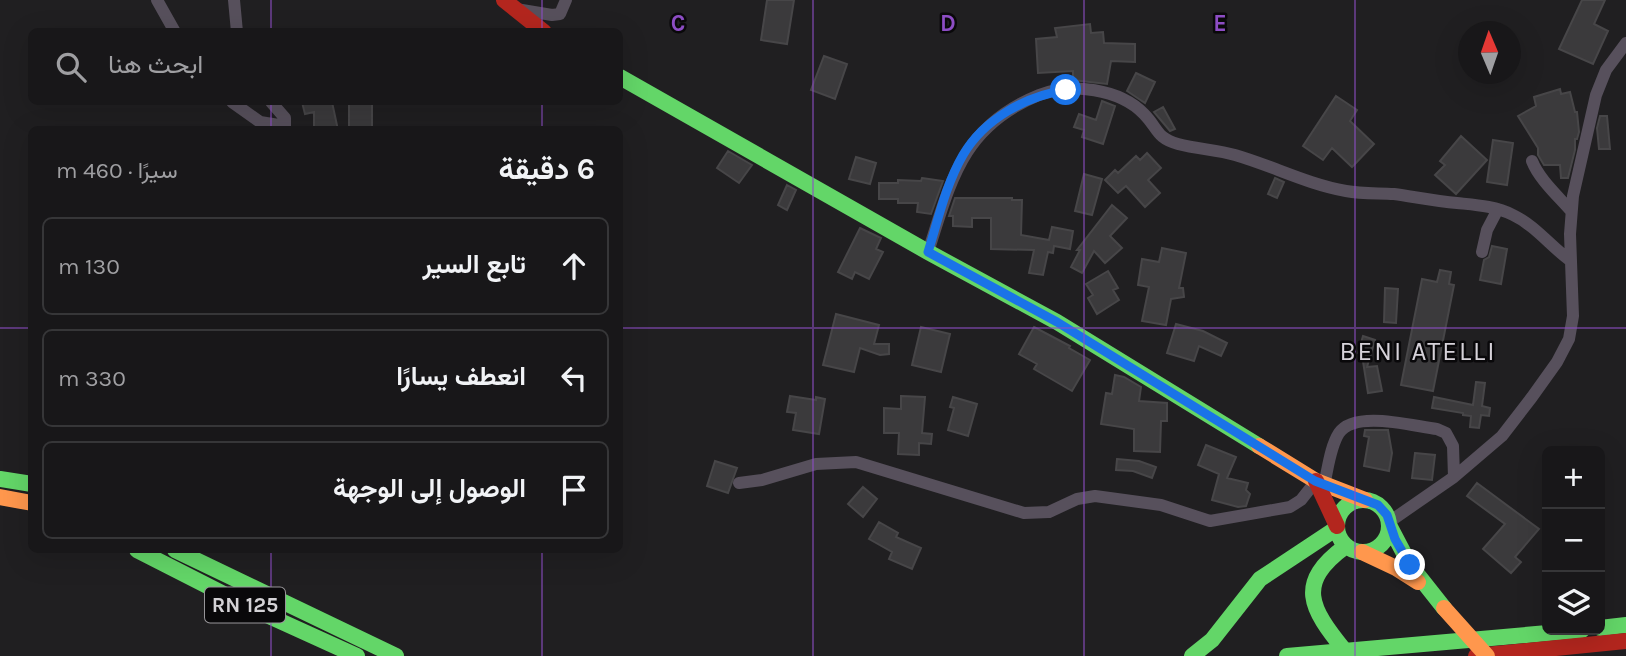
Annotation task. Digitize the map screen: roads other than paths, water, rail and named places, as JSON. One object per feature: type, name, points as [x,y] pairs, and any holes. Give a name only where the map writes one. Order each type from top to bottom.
[{"type":"main road","points":[[508,4],[539,28]]},
{"type":"main road","points":[[623,79],[1057,322],[1320,483],[1378,505],[1387,515],[1406,558],[1427,589],[1487,656]]},
{"type":"main road","points":[[0,479],[28,483]]},
{"type":"main road","points":[[1320,483],[1341,541],[1346,546],[1396,568],[1427,589]]},
{"type":"main road","points":[[0,497],[28,502]]},
{"type":"main road","points":[[1192,656],[1218,634],[1248,592],[1266,574],[1337,527],[1343,509],[1353,502],[1365,500]]},
{"type":"main road","points":[[1362,552],[1374,550],[1384,542],[1389,524]]},
{"type":"main road","points":[[1345,651],[1318,617],[1313,590],[1323,564],[1346,546]]},
{"type":"main road","name":"RN 125","points":[[143,553],[247,606],[357,656]]},
{"type":"main road","points":[[181,553],[396,656]]},
{"type":"main road","points":[[1605,627],[1626,625]]},
{"type":"main road","points":[[1287,656],[1542,634]]},
{"type":"main road","points":[[1476,656],[1554,652],[1626,641]]},
{"type":"street","points":[[157,0],[173,28]]},
{"type":"street","points":[[234,0],[237,28]]},
{"type":"street","points":[[508,4],[552,15],[560,14],[566,0]]},
{"type":"street","points":[[1389,524],[1454,477],[1502,436],[1557,362],[1569,339],[1573,316],[1571,211],[1596,95],[1606,70],[1626,43]]},
{"type":"street","points":[[928,252],[954,175],[979,134],[1008,111],[1041,94],[1089,90],[1128,101],[1145,115],[1163,139],[1180,145],[1236,156],[1304,181],[1358,193],[1395,194],[1497,209],[1528,224],[1571,261]]},
{"type":"street","points":[[236,105],[260,122],[285,125],[285,118],[274,105]]},
{"type":"street","points":[[1532,162],[1537,174],[1571,211]]},
{"type":"street","points":[[1482,252],[1487,230],[1497,209]]},
{"type":"street","points":[[739,483],[761,480],[816,464],[856,462],[1024,513],[1049,512],[1077,499],[1105,496],[1161,505],[1210,521],[1290,508],[1320,483],[1339,433],[1359,420],[1437,429],[1446,433],[1452,441],[1454,477]]},
{"type":"district","name":"BENI ATELLI","points":[[1418,351]]}]
